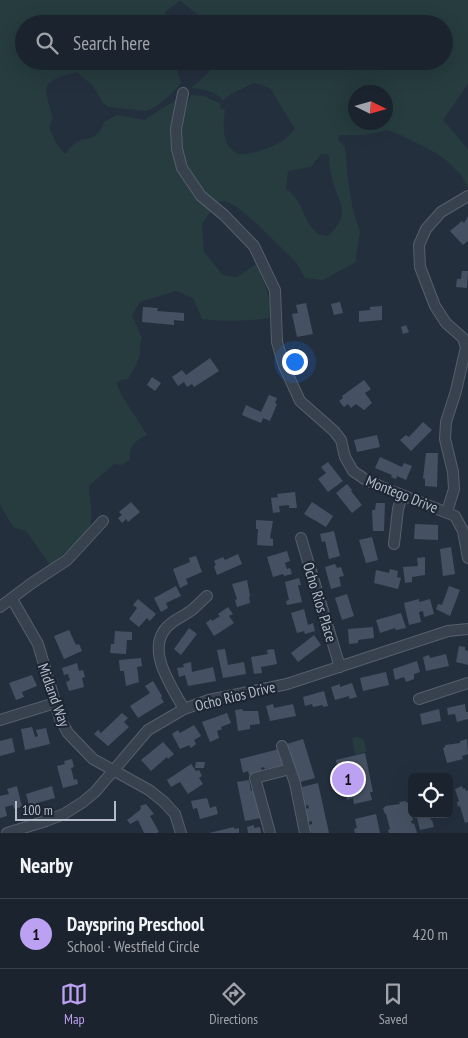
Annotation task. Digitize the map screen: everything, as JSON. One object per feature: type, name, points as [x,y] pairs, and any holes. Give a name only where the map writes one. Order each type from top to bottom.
[{"type":"street","name":"Montego Drive","points":[[183,93],[176,129],[177,149],[182,168],[201,196],[245,235],[258,253],[275,290],[276,342],[284,366],[300,401],[334,431],[341,440],[345,457],[353,471],[366,480],[402,496],[456,516],[460,523],[468,558]]},
{"type":"street","points":[[447,512],[454,489],[453,472],[445,439],[446,422],[456,391],[466,347],[463,338],[446,323],[435,306],[420,268],[419,245],[426,229],[441,212],[468,196]]},
{"type":"street","points":[[394,544],[398,509],[402,496]]},
{"type":"street","points":[[0,607],[67,560],[103,521]]},
{"type":"street","name":"Ocho Rios Place","points":[[301,538],[340,666]]},
{"type":"street","points":[[184,709],[163,668],[158,652],[160,638],[167,627],[193,609],[207,596]]},
{"type":"street","name":"Midland Way","points":[[12,599],[38,644],[60,720],[74,741],[93,759],[149,790],[164,802],[175,814],[181,833]]},
{"type":"street","name":"Ocho Rios Drive","points":[[7,833],[64,814],[83,802],[95,792],[148,730],[184,709],[209,700],[287,684],[448,631],[468,629]]},
{"type":"street","points":[[419,699],[468,683]]},
{"type":"street","points":[[0,720],[55,703]]},
{"type":"street","points":[[282,746],[295,783],[305,833]]},
{"type":"street","points":[[270,833],[255,778],[290,769]]},
{"type":"green space","points":[[0,0],[468,0],[468,84],[443,120],[468,149],[468,188],[461,175],[447,161],[436,153],[403,136],[387,130],[366,135],[340,135],[338,140],[345,147],[353,210],[360,232],[356,262],[323,280],[305,278],[296,262],[257,224],[237,207],[225,201],[217,202],[205,192],[195,180],[188,167],[184,153],[182,125],[191,95],[204,96],[221,104],[220,108],[225,110],[226,142],[229,147],[240,154],[259,151],[283,140],[295,129],[270,88],[254,83],[223,100],[216,94],[208,91],[191,88],[209,70],[453,70],[453,15],[199,15],[180,1],[166,11],[164,15],[15,15],[15,70],[177,70],[181,83],[165,99],[146,111],[109,107],[103,103],[93,86],[77,72],[56,79],[47,86],[46,91],[53,118],[49,127],[56,143],[65,154],[78,142],[95,136],[104,122],[117,115],[144,120],[176,101],[173,116],[173,147],[188,185],[211,211],[202,224],[204,252],[223,275],[237,277],[256,264],[267,290],[270,310],[269,318],[219,321],[202,319],[193,298],[176,291],[140,302],[132,315],[142,338],[139,356],[128,379],[117,383],[121,393],[147,435],[133,444],[130,451],[130,460],[122,465],[114,464],[89,486],[92,517],[90,526],[72,547],[50,565],[26,531],[13,527],[0,505]],"holes":[[[321,154],[329,155],[329,165],[341,204],[342,216],[340,222],[328,236],[314,230],[298,201],[286,189],[288,171],[311,167]]]},
{"type":"green space","points":[[358,737],[364,740],[366,752],[355,755],[352,738]]},
{"type":"building","points":[[468,216],[468,241],[463,245],[450,231],[462,221],[464,223]]},
{"type":"building","points":[[462,271],[468,271],[467,288],[456,287],[457,279],[461,279]]},
{"type":"building","points":[[340,302],[343,313],[334,315],[331,304]]},
{"type":"building","points":[[306,303],[313,334],[297,337],[292,314],[298,313],[296,305]]},
{"type":"building","points":[[382,306],[382,320],[359,322],[359,311],[370,310],[370,307]]},
{"type":"building","points":[[143,307],[158,308],[157,311],[184,313],[184,321],[174,320],[174,325],[142,322]]},
{"type":"building","points":[[406,325],[409,332],[403,334],[401,327]]},
{"type":"building","points":[[210,358],[219,371],[194,387],[192,384],[187,387],[184,382],[178,386],[172,377],[182,370],[186,375]]},
{"type":"building","points":[[152,377],[161,383],[155,391],[147,385]]},
{"type":"building","points":[[364,380],[371,389],[365,393],[372,403],[364,410],[356,404],[351,408],[348,404],[344,407],[339,401],[343,398],[342,396]]},
{"type":"building","points":[[269,395],[277,398],[275,403],[277,404],[270,421],[263,418],[261,423],[242,415],[246,405],[261,412]]},
{"type":"building","points":[[423,422],[432,430],[411,451],[400,440],[406,435],[409,437]]},
{"type":"building","points":[[377,435],[380,447],[357,452],[354,440]]},
{"type":"building","points":[[426,453],[438,453],[437,487],[425,486],[425,479],[423,478]]},
{"type":"building","points":[[380,457],[402,467],[404,463],[412,466],[406,480],[397,476],[396,479],[391,477],[392,475],[375,468]]},
{"type":"building","points":[[328,462],[343,481],[328,492],[318,479],[326,473],[321,467]]},
{"type":"building","points":[[347,484],[362,505],[352,513],[336,493]]},
{"type":"building","points":[[295,492],[297,508],[289,508],[289,505],[279,506],[280,512],[273,513],[271,498],[278,497],[277,494]]},
{"type":"building","points":[[131,502],[140,512],[128,522],[126,519],[122,523],[118,518],[122,515],[119,512]]},
{"type":"building","points":[[312,502],[333,516],[326,527],[304,514]]},
{"type":"building","points":[[376,503],[385,503],[384,531],[373,531],[372,510],[375,510]]},
{"type":"building","points":[[256,520],[273,521],[270,538],[273,539],[273,546],[257,545],[258,529],[256,529]]},
{"type":"building","points":[[415,524],[438,525],[438,540],[414,539]]},
{"type":"building","points":[[334,531],[340,556],[329,559],[325,541],[322,542],[320,534]]},
{"type":"building","points":[[372,537],[378,560],[366,563],[359,540]]},
{"type":"building","points":[[451,547],[455,574],[443,576],[440,549]]},
{"type":"building","points":[[287,551],[290,561],[285,563],[287,569],[290,568],[292,574],[273,577],[267,557]]},
{"type":"building","points":[[238,554],[242,564],[217,575],[214,561],[223,557],[225,560]]},
{"type":"building","points":[[196,556],[202,572],[186,579],[188,584],[180,588],[173,569],[190,562],[189,558]]},
{"type":"building","points":[[425,557],[425,575],[412,577],[412,582],[405,583],[403,567],[418,566],[417,558]]},
{"type":"building","points":[[335,564],[337,568],[341,567],[344,576],[339,577],[341,586],[331,589],[325,567]]},
{"type":"building","points":[[390,569],[398,571],[397,577],[401,578],[398,589],[374,583],[376,570],[389,573]]},
{"type":"building","points":[[299,578],[301,585],[298,585],[302,602],[287,605],[286,601],[289,600],[285,582]]},
{"type":"building","points":[[247,580],[250,603],[237,607],[235,600],[237,599],[232,584]]},
{"type":"building","points":[[176,586],[181,596],[166,603],[168,608],[161,612],[154,598]]},
{"type":"building","points":[[449,586],[460,590],[450,616],[436,609],[438,604],[442,605]]},
{"type":"building","points":[[347,594],[354,616],[342,620],[335,598]]},
{"type":"building","points":[[138,599],[156,614],[150,621],[147,618],[139,627],[129,619],[137,608],[133,605]]},
{"type":"building","points":[[419,599],[419,602],[430,599],[434,614],[424,617],[423,611],[419,612],[421,622],[409,625],[404,603]]},
{"type":"building","points":[[228,607],[233,614],[229,616],[234,623],[214,636],[206,623],[220,616],[218,614]]},
{"type":"building","points":[[304,609],[308,625],[313,623],[315,631],[305,634],[304,631],[297,633],[291,613]]},
{"type":"building","points":[[401,613],[406,628],[396,630],[395,628],[380,633],[376,620]]},
{"type":"building","points":[[373,627],[374,638],[358,640],[358,643],[349,644],[348,629]]},
{"type":"building","points":[[189,628],[197,634],[181,655],[174,649]]},
{"type":"building","points":[[69,630],[76,645],[79,644],[82,651],[64,659],[54,636]]},
{"type":"building","points":[[115,631],[132,632],[132,640],[127,640],[126,654],[110,653],[111,644],[114,644]]},
{"type":"building","points":[[314,635],[321,645],[298,662],[291,653]]},
{"type":"building","points":[[459,646],[465,647],[465,650],[468,651],[468,665],[456,662]]},
{"type":"building","points":[[225,649],[228,665],[244,662],[246,674],[223,678],[217,650]]},
{"type":"building","points":[[274,649],[277,664],[261,667],[262,673],[254,674],[251,657],[268,654],[267,650]]},
{"type":"building","points":[[446,654],[449,666],[426,671],[423,657],[429,655],[430,658]]},
{"type":"building","points":[[141,658],[142,666],[137,667],[139,682],[126,686],[124,671],[120,671],[119,660]]},
{"type":"building","points":[[417,661],[420,672],[414,674],[414,679],[406,682],[404,677],[395,680],[393,669]]},
{"type":"building","points":[[191,662],[192,672],[213,667],[216,681],[188,686],[185,675],[179,677],[177,668],[184,667],[183,664]]},
{"type":"building","points":[[77,663],[79,671],[83,670],[85,677],[82,678],[84,687],[69,691],[66,682],[70,680],[68,674],[64,675],[62,668]]},
{"type":"building","points":[[386,672],[389,685],[363,691],[360,678]]},
{"type":"building","points":[[32,675],[37,686],[22,692],[24,697],[16,700],[9,683]]},
{"type":"building","points":[[153,681],[164,702],[138,718],[130,706],[150,693],[145,686]]},
{"type":"building","points":[[352,683],[357,697],[349,699],[349,696],[335,700],[331,687],[340,684],[340,687]]},
{"type":"building","points":[[324,691],[328,706],[313,707],[312,704],[305,706],[303,697]]},
{"type":"building","points":[[273,704],[274,708],[293,704],[296,716],[270,721],[266,706]]},
{"type":"building","points":[[465,704],[468,719],[457,722],[455,714],[448,715],[447,708]]},
{"type":"building","points":[[242,709],[243,711],[258,711],[260,724],[250,725],[250,729],[238,731],[235,710]]},
{"type":"building","points":[[439,709],[441,721],[422,725],[420,714]]},
{"type":"building","points":[[122,713],[128,718],[124,722],[129,727],[108,746],[94,734],[98,730],[101,733]]},
{"type":"building","points":[[227,713],[231,723],[221,727],[222,729],[217,731],[219,738],[210,742],[202,722]]},
{"type":"building","points":[[194,725],[201,736],[194,740],[196,744],[191,748],[189,745],[180,749],[172,734],[178,730],[180,733]]},
{"type":"building","points":[[32,727],[35,737],[38,736],[36,730],[46,728],[50,744],[25,750],[21,729]]},
{"type":"building","points":[[12,738],[15,752],[0,756],[0,741]]},
{"type":"building","points":[[303,739],[315,778],[300,782],[287,744]]},
{"type":"building","points":[[467,739],[468,754],[462,756],[463,759],[447,763],[443,748],[445,745],[460,743],[460,741]]},
{"type":"building","points":[[163,742],[174,754],[168,759],[167,757],[151,771],[141,760]]},
{"type":"building","points":[[279,749],[283,765],[265,769],[264,767],[261,768],[262,771],[249,775],[248,771],[243,773],[240,759]]},
{"type":"building","points":[[365,753],[373,792],[370,792],[372,800],[354,804],[353,798],[347,800],[343,782],[339,779],[336,760]]},
{"type":"building","points":[[72,759],[74,767],[71,768],[74,780],[77,779],[78,784],[63,788],[57,766],[65,764],[64,761]]},
{"type":"building","points":[[196,762],[205,762],[204,768],[195,768]]},
{"type":"building","points":[[191,764],[196,771],[199,770],[202,776],[199,778],[203,784],[188,794],[180,782],[171,787],[167,780]]},
{"type":"building","points":[[249,780],[251,791],[256,790],[261,818],[245,821],[237,782]]},
{"type":"building","points":[[318,783],[329,833],[312,833],[310,831],[309,825],[312,824],[312,821],[308,822],[305,809],[309,808],[308,805],[304,806],[302,787]]},
{"type":"building","points":[[17,786],[22,807],[14,809],[13,805],[5,807],[7,816],[0,818],[0,796],[9,794],[7,789]]},
{"type":"building","points":[[52,786],[55,798],[37,803],[38,806],[30,808],[26,794]]},
{"type":"building","points":[[462,786],[466,791],[468,790],[468,822],[465,823],[460,806],[458,807],[457,802],[459,801],[455,789]]},
{"type":"building","points":[[207,798],[210,808],[216,806],[218,814],[200,819],[197,808],[193,809],[191,801]]},
{"type":"building","points":[[399,802],[408,802],[408,818],[412,818],[411,821],[412,824],[414,823],[417,833],[389,833],[388,830],[390,829],[383,808],[400,804]]},
{"type":"building","points":[[146,804],[154,814],[150,816],[159,832],[157,833],[144,833],[138,820],[130,824],[127,820],[140,810],[140,806]]},
{"type":"building","points":[[376,814],[380,833],[355,833],[354,829],[357,828],[355,819]]},
{"type":"building","points":[[417,818],[430,818],[434,827],[420,830]]},
{"type":"building","points":[[254,825],[254,828],[260,827],[261,833],[248,833],[247,827]]},
{"type":"building","points":[[234,827],[234,829],[239,828],[239,833],[209,833]]},
{"type":"place","name":"Dayspring Preschool","points":[[348,779]]}]
